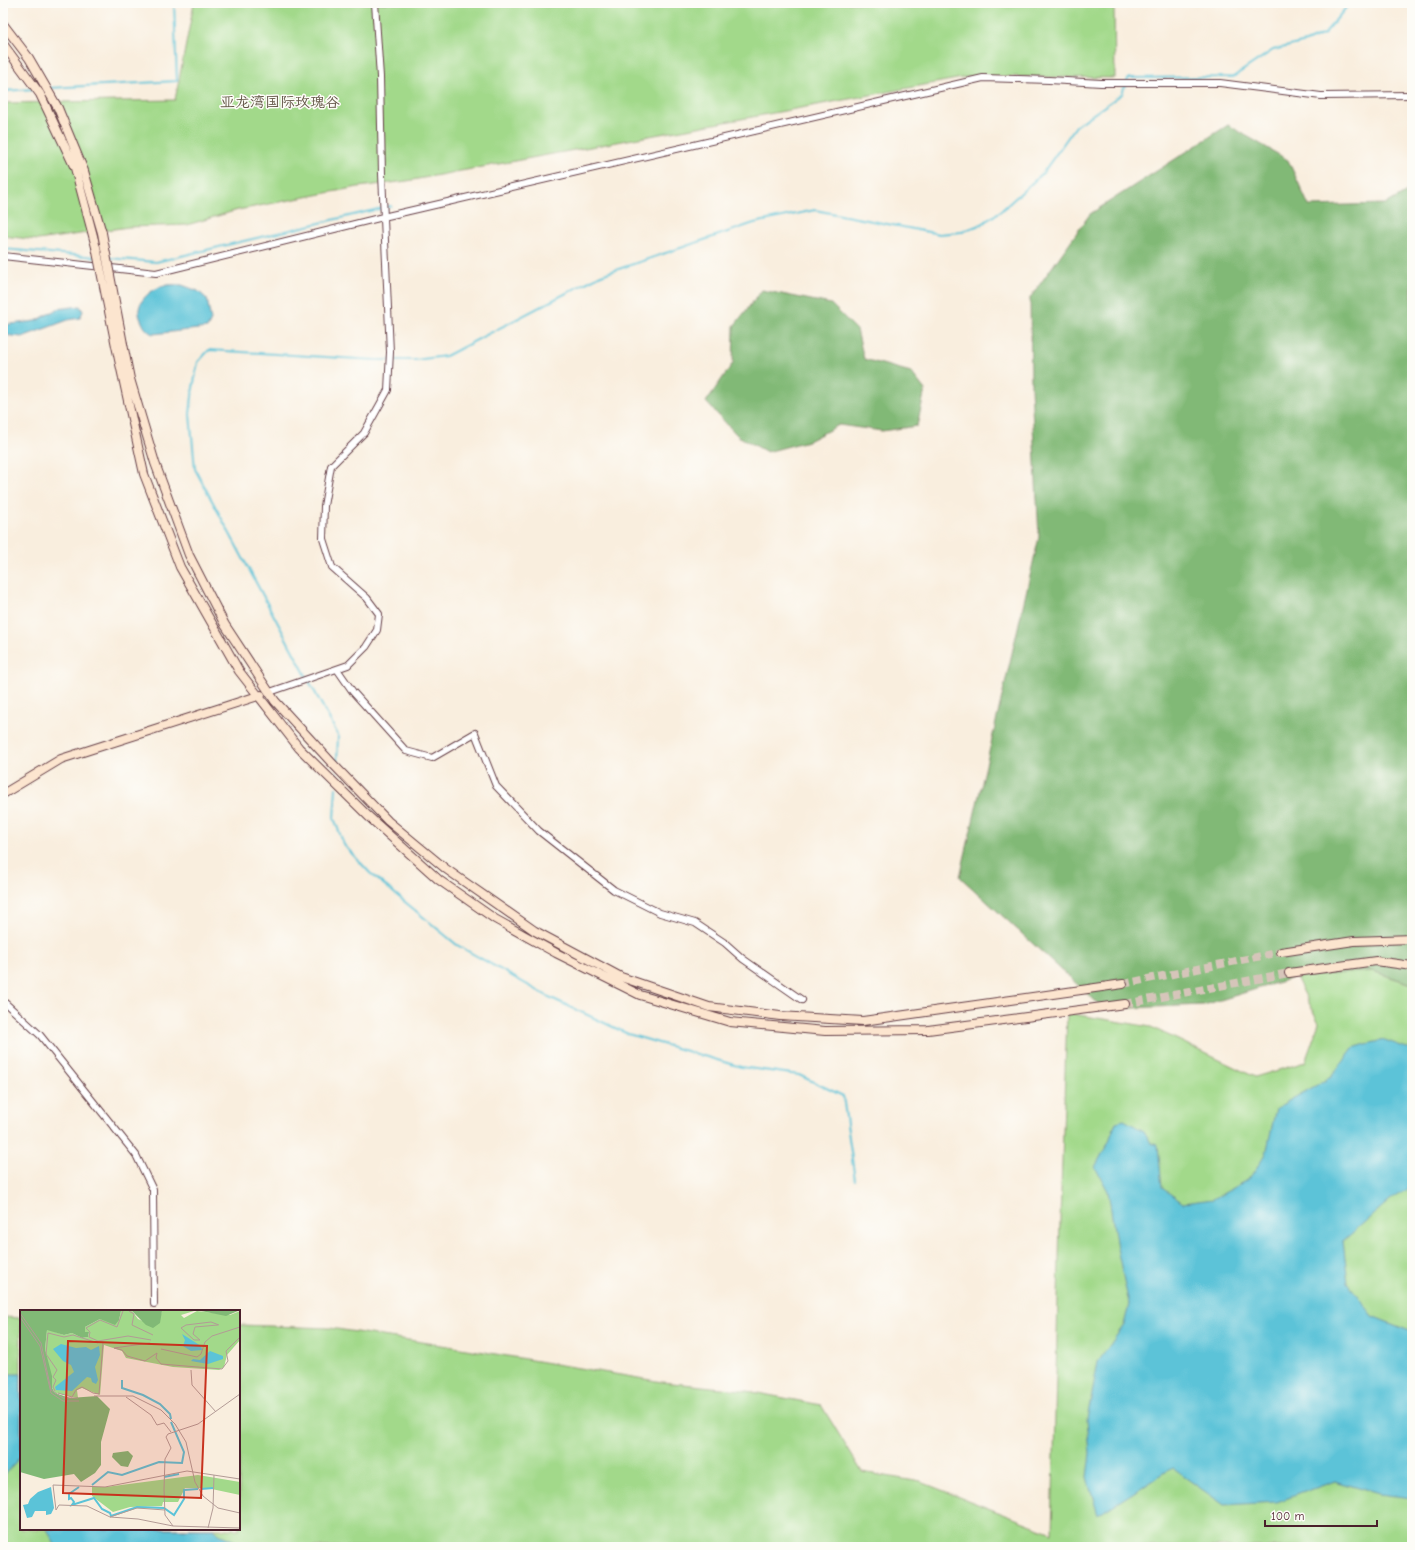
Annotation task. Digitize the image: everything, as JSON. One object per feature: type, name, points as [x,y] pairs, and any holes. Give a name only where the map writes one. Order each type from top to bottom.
[{"type":"main road","points":[[3,24],[28,58],[58,108],[84,171],[102,233],[120,345],[144,474],[180,567],[239,671],[299,748],[368,816],[439,880],[495,919],[556,953],[640,995],[730,1022],[825,1031],[928,1030],[1125,1004]]},
{"type":"main road","points":[[3,44],[40,94],[75,168],[120,345],[155,463],[188,555],[225,625],[275,701],[388,821],[432,858],[465,883],[535,931],[621,977],[708,1006],[780,1016],[862,1020],[1123,984]]},
{"type":"main road","points":[[3,794],[61,759],[270,692]]},
{"type":"main road","points":[[423,866],[434,870],[436,866],[432,858]]},
{"type":"main road","points":[[460,894],[451,885],[451,881],[457,879],[465,883]]},
{"type":"main road","points":[[1281,952],[1354,941],[1412,940]]},
{"type":"main road","points":[[1289,973],[1376,961],[1412,966]]},
{"type":"street","points":[[270,692],[348,665],[366,647],[377,630],[380,614],[367,598],[332,567],[323,539],[325,499],[331,466],[364,433],[388,390],[390,370],[383,217],[380,77],[375,3]]},
{"type":"street","points":[[3,256],[156,273],[383,217],[983,78],[1049,80],[1101,84],[1220,83],[1321,96],[1412,95]]},
{"type":"street","points":[[337,669],[353,692],[406,751],[432,758],[475,733],[496,786],[539,831],[614,890],[660,913],[695,923],[725,943],[743,959],[802,1000]]},
{"type":"street","points":[[3,1001],[40,1035],[136,1155],[153,1190],[154,1304]]},
{"type":"green space","name":"亚龙湾国际玫瑰谷","points":[[194,3],[1114,3],[1115,78],[973,76],[407,181],[358,187],[238,210],[187,225],[128,227],[38,240],[3,236],[3,103],[175,100]]},
{"type":"green space","points":[[1228,125],[1288,160],[1309,206],[1386,204],[1412,189],[1412,984],[1372,971],[1296,977],[1204,1005],[1104,1009],[960,877],[1039,537],[1031,388],[1030,298],[1090,214]]},
{"type":"green space","points":[[762,290],[831,304],[857,330],[864,359],[911,372],[925,390],[917,426],[882,431],[839,425],[808,441],[767,452],[738,436],[706,402],[733,363],[734,326]]},
{"type":"green space","points":[[1372,971],[1412,984],[1412,1547],[3,1547],[3,1317],[20,1318],[20,1530],[240,1530],[240,1325],[330,1328],[662,1382],[742,1390],[821,1405],[862,1472],[921,1482],[1052,1533],[1067,1013],[1151,1027],[1255,1077],[1305,1062],[1319,1023],[1296,977]]},
{"type":"water","points":[[182,285],[198,291],[207,299],[211,320],[207,328],[153,334],[149,332],[143,325],[139,314],[139,308],[144,298],[148,294],[163,286]]},
{"type":"water","points":[[80,306],[83,311],[80,318],[68,320],[22,337],[3,335],[3,325],[36,321],[57,309]]},
{"type":"water","points":[[1385,1040],[1412,1050],[1412,1186],[1390,1200],[1343,1241],[1348,1283],[1372,1316],[1412,1332],[1412,1498],[1379,1494],[1335,1481],[1277,1502],[1224,1505],[1172,1468],[1098,1515],[1087,1477],[1090,1453],[1087,1419],[1098,1362],[1124,1325],[1129,1304],[1117,1248],[1108,1191],[1095,1167],[1109,1141],[1116,1122],[1124,1120],[1144,1131],[1151,1143],[1158,1145],[1162,1188],[1183,1203],[1213,1199],[1248,1180],[1266,1154],[1276,1108],[1331,1077],[1353,1048]]},
{"type":"water","points":[[3,1374],[20,1374],[20,1456],[3,1477]]},
{"type":"water","points":[[48,1530],[215,1530],[219,1534],[239,1543],[240,1547],[56,1547]]},
{"type":"waterway","points":[[49,88],[177,81],[174,3]]},
{"type":"waterway","points":[[1127,81],[1129,78],[1233,77],[1273,50],[1306,42],[1324,34],[1350,3]]},
{"type":"waterway","points":[[337,763],[338,735],[195,469],[190,414],[193,388],[198,362],[209,350],[375,360],[415,360],[446,356],[601,275],[754,223],[815,210],[939,234],[961,232],[982,224],[1002,210],[1042,174],[1076,126],[1122,94],[1125,85]]},
{"type":"waterway","points":[[3,91],[34,89]]},
{"type":"waterway","points":[[109,258],[156,262],[391,206]]},
{"type":"waterway","points":[[3,249],[97,257]]},
{"type":"waterway","points":[[336,772],[336,781]]},
{"type":"waterway","points":[[336,788],[334,818],[344,845],[370,873],[457,945],[549,997],[628,1034],[741,1067],[799,1075],[843,1096],[855,1180]]},
{"type":"tunnel","points":[[1123,984],[1281,952]]},
{"type":"tunnel","points":[[1125,1004],[1289,973]]}]
